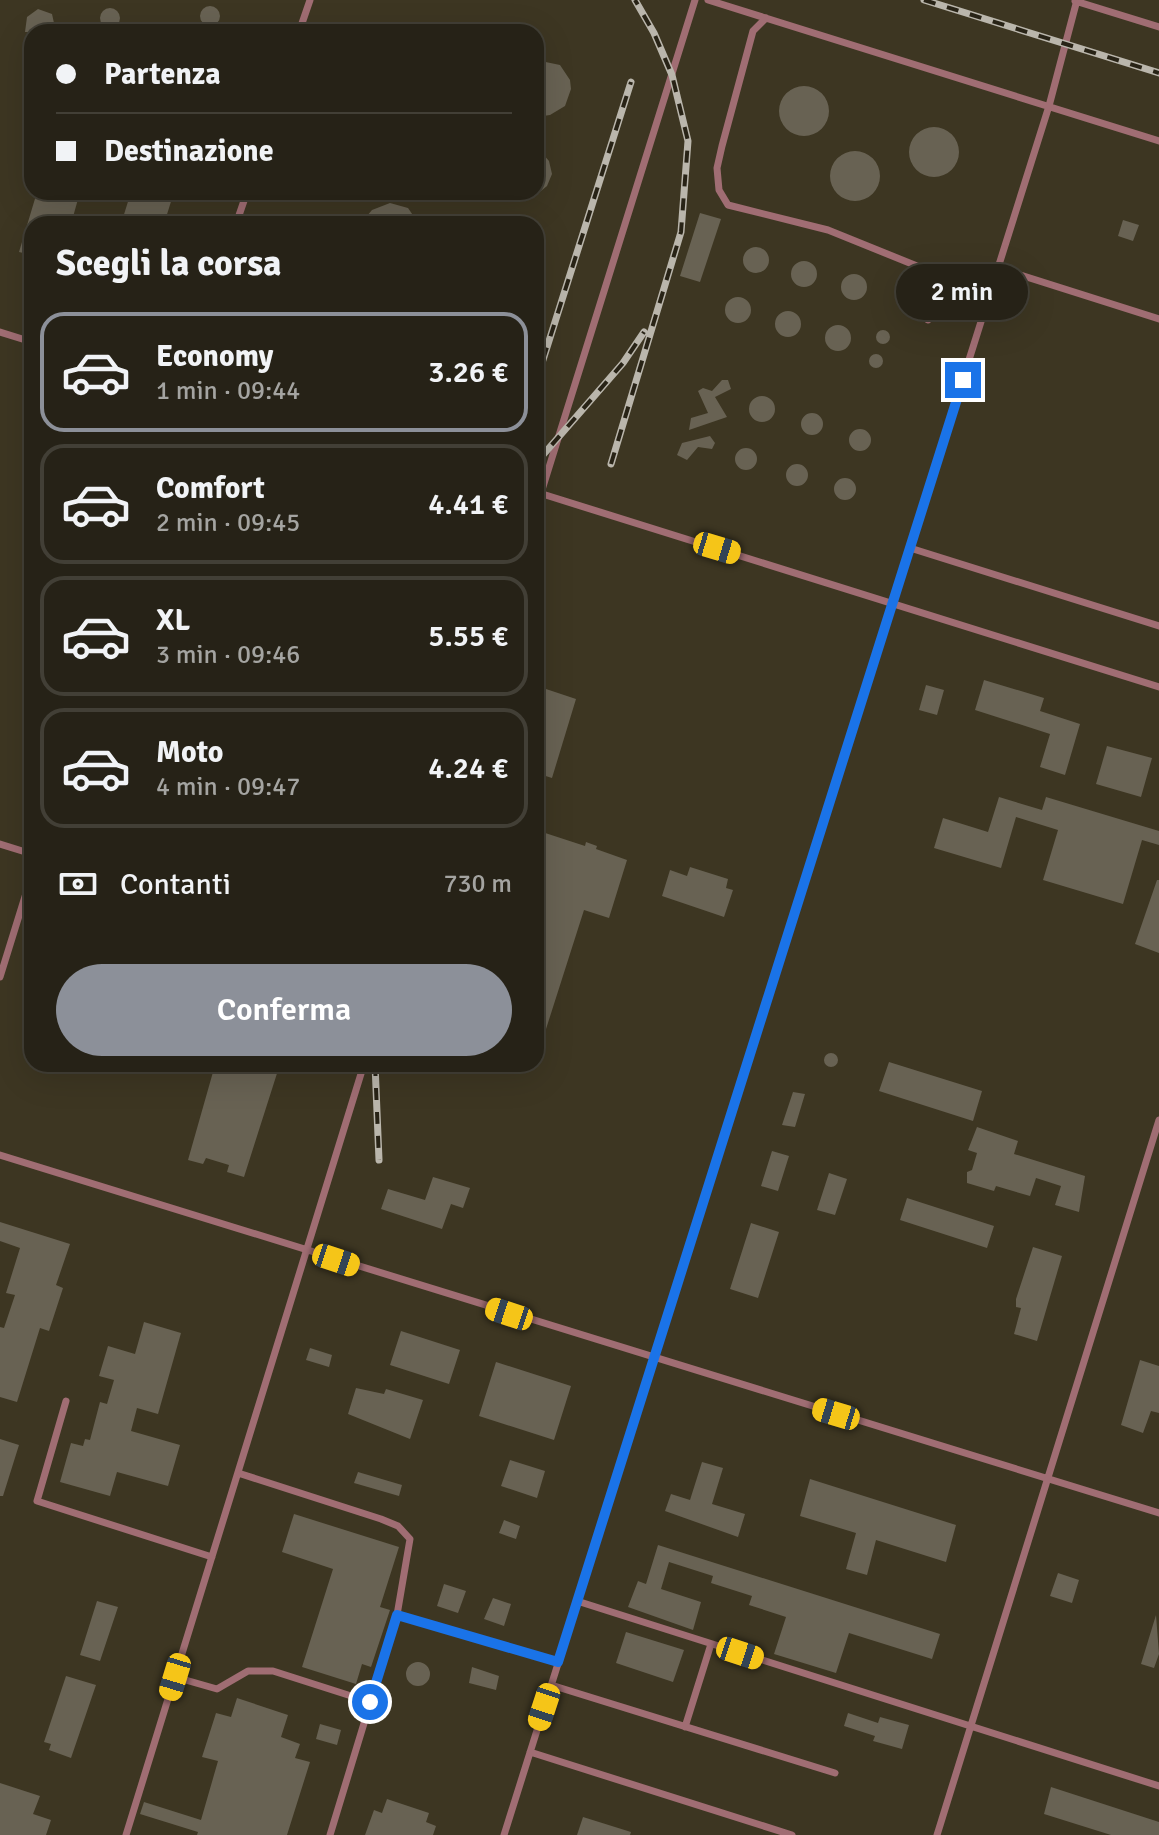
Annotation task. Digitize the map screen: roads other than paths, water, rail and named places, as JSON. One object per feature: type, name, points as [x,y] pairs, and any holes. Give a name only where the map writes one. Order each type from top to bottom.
[{"type":"lane","points":[[302,24],[310,0]]},
{"type":"lane","points":[[544,474],[695,0]]},
{"type":"lane","points":[[708,0],[1159,141]]},
{"type":"lane","points":[[504,1835],[1049,106],[1075,0],[1159,27]]},
{"type":"lane","points":[[766,18],[753,31],[731,103],[717,168],[719,190],[728,205],[828,230],[922,268],[933,275],[939,289],[928,320]]},
{"type":"lane","points":[[998,268],[1159,319]]},
{"type":"lane","points":[[0,332],[24,340]]},
{"type":"lane","points":[[544,495],[1159,687]]},
{"type":"lane","points":[[910,548],[1159,626]]},
{"type":"lane","points":[[0,844],[24,852]]},
{"type":"lane","points":[[0,977],[24,900]]},
{"type":"lane","points":[[126,1835],[362,1072]]},
{"type":"lane","points":[[937,1835],[1159,1120]]},
{"type":"lane","points":[[0,1155],[1159,1513]]},
{"type":"lane","points":[[66,1401],[37,1501],[212,1557]]},
{"type":"lane","points":[[238,1473],[398,1526],[410,1539],[397,1615],[330,1835]]},
{"type":"lane","points":[[577,1601],[1159,1786]]},
{"type":"lane","points":[[397,1615],[558,1662]]},
{"type":"lane","points":[[685,1727],[711,1644]]},
{"type":"lane","points":[[175,1677],[217,1689],[248,1671],[273,1671],[370,1702]]},
{"type":"lane","points":[[551,1685],[835,1773]]},
{"type":"lane","points":[[530,1752],[792,1835]]},
{"type":"railway","points":[[611,464],[681,232],[688,141],[672,75],[654,33],[635,0]]},
{"type":"railway","points":[[924,0],[1159,73]]},
{"type":"railway","points":[[544,357],[631,82]]},
{"type":"railway","points":[[544,454],[623,363],[644,332]]},
{"type":"railway","points":[[375,1072],[379,1160]]}]
